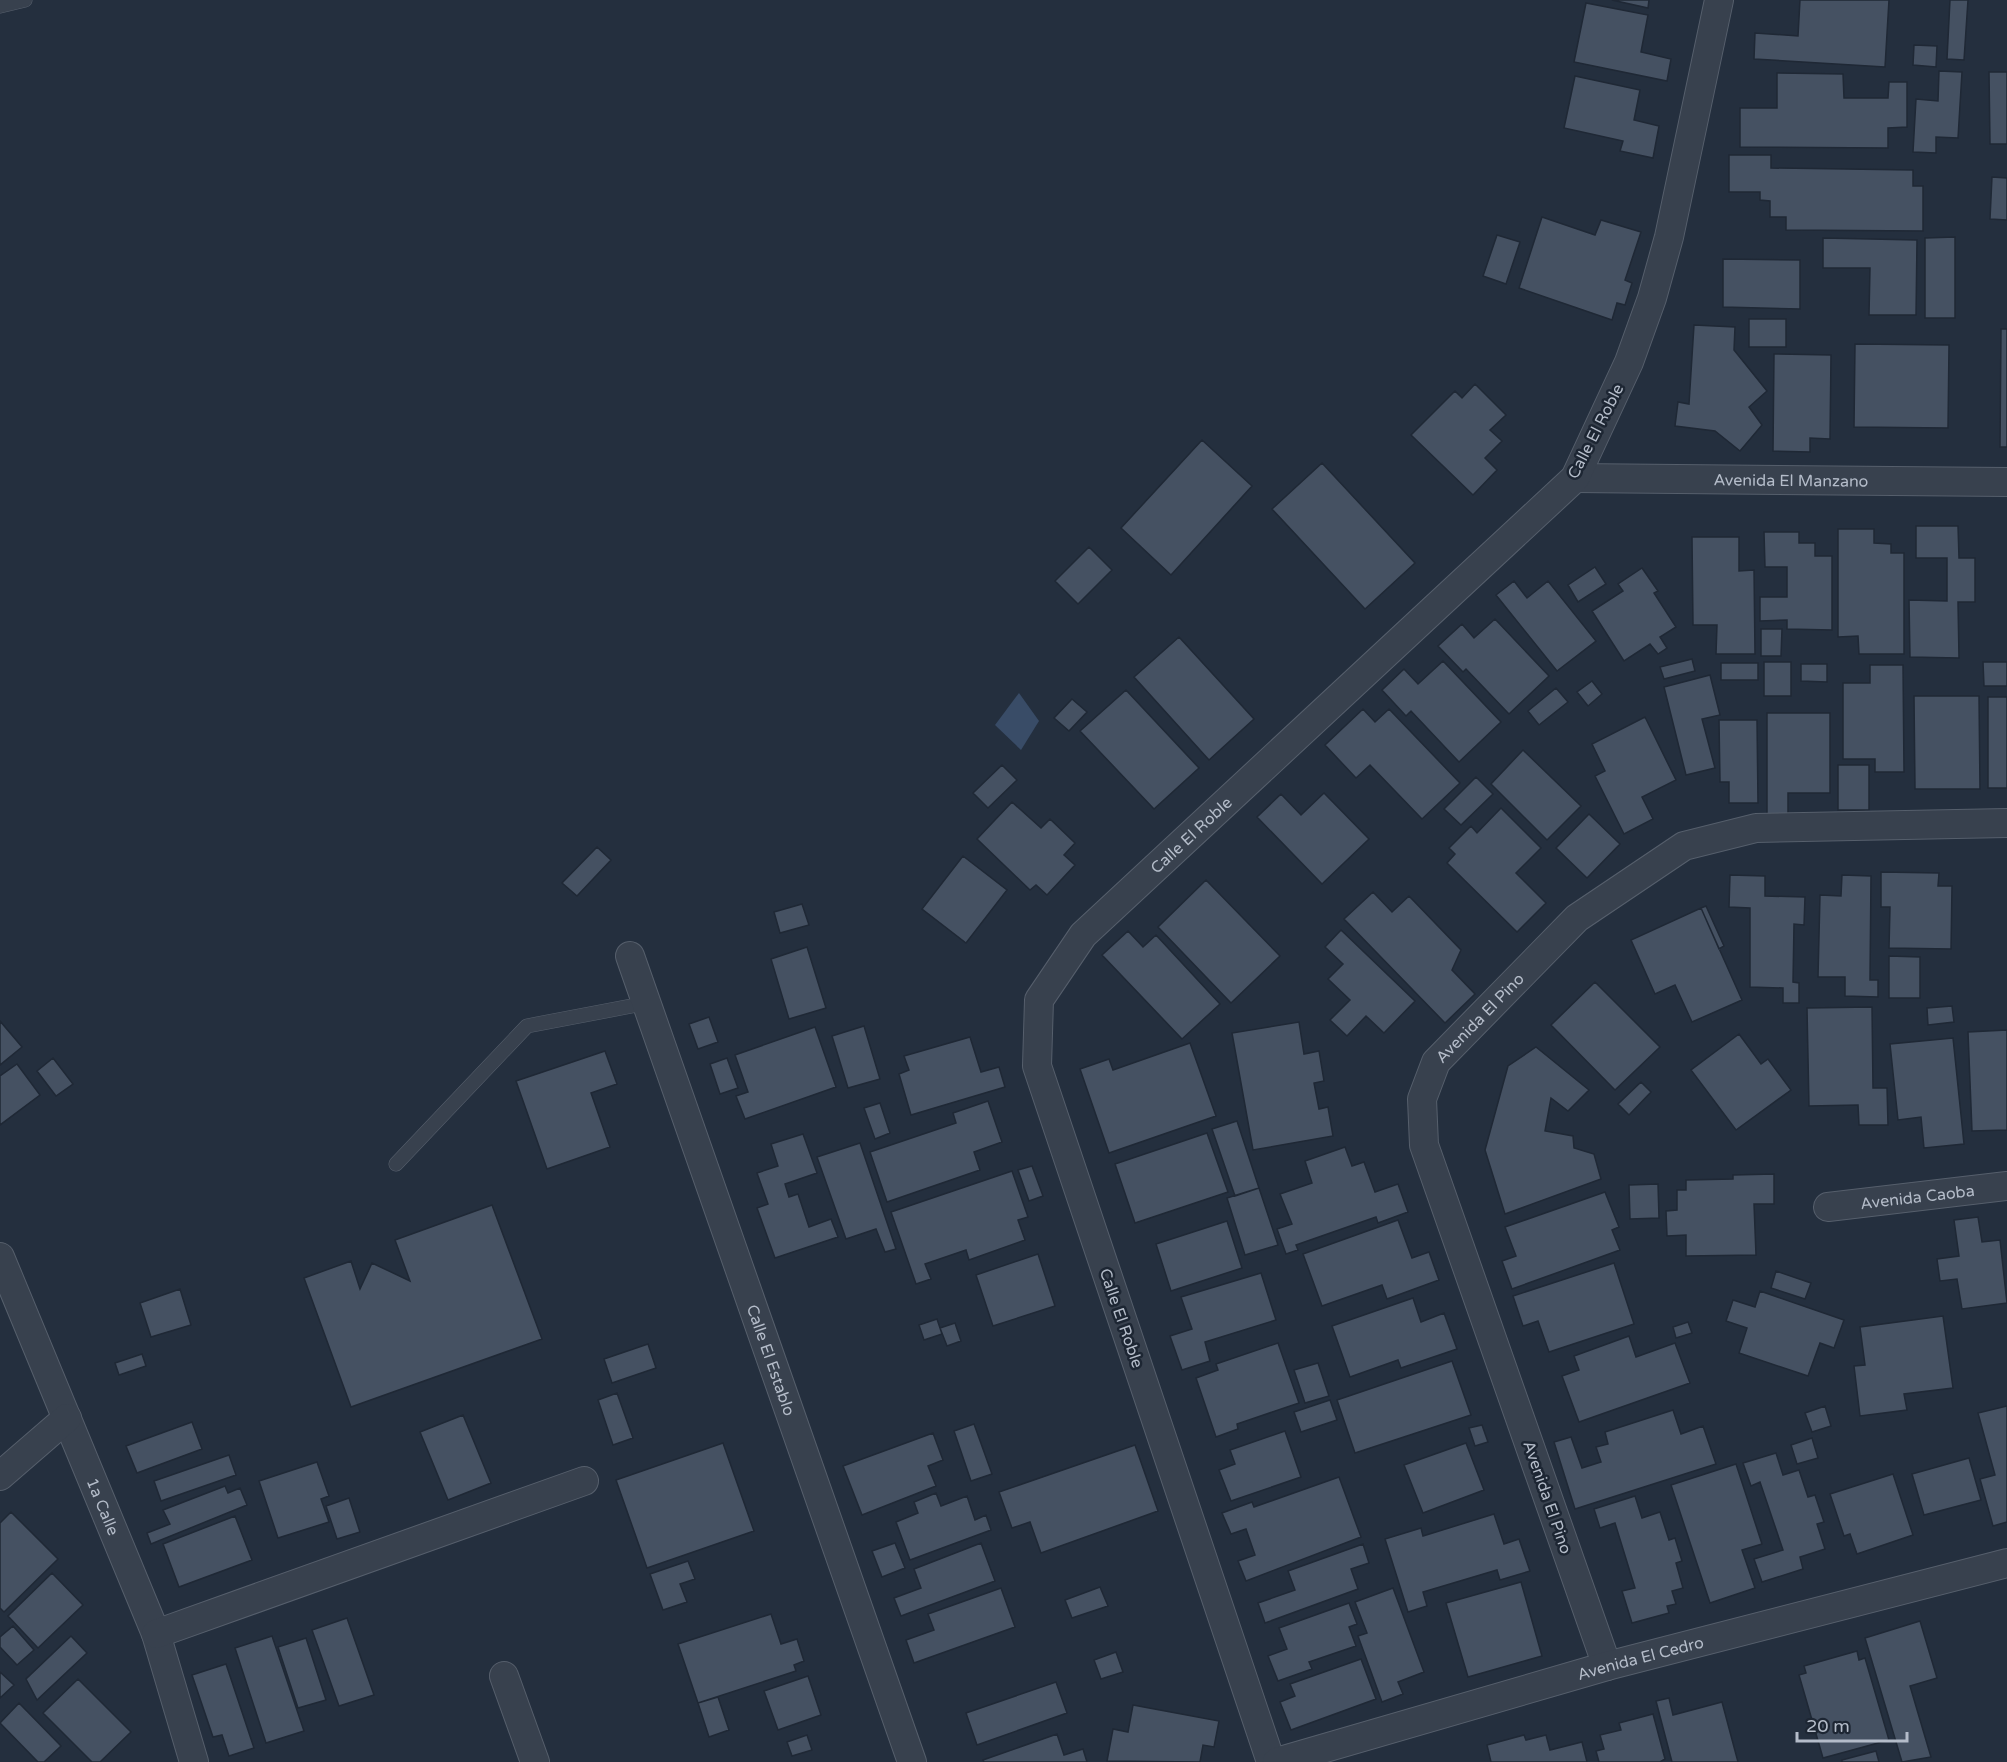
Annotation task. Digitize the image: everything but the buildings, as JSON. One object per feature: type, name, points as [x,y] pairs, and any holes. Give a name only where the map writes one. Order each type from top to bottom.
[{"type":"street","name":"Calle El Roble","points":[[1271,1762],[1036,1066],[1039,1000],[1083,935],[1575,478],[1629,362],[1652,298],[1669,237],[1719,0]]},
{"type":"street","name":"Avenida El Manzano","points":[[1575,478],[2007,482]]},
{"type":"street","name":"Avenida El Pino","points":[[1608,1666],[1424,1145],[1422,1099],[1436,1062],[1578,918],[1684,846],[1756,828],[2007,823]]},
{"type":"street","name":"Calle El Establo","points":[[630,956],[912,1762]]},
{"type":"street","name":"Avenida Caoba","points":[[1828,1207],[2007,1186]]},
{"type":"street","name":"1a Calle","points":[[0,1257],[156,1634],[185,1757]]},
{"type":"street","points":[[0,1476],[67,1418]]},
{"type":"street","points":[[156,1634],[584,1481]]},
{"type":"street","name":"Avenida El Cedro","points":[[1277,1762],[1608,1666],[2007,1563]]},
{"type":"street","points":[[504,1677],[535,1762]]},
{"type":"lane","points":[[0,6],[25,0]]},
{"type":"lane","points":[[396,1164],[527,1026],[647,1003]]},
{"type":"water","points":[[1019,693],[1039,721],[1021,750],[995,725]]}]
